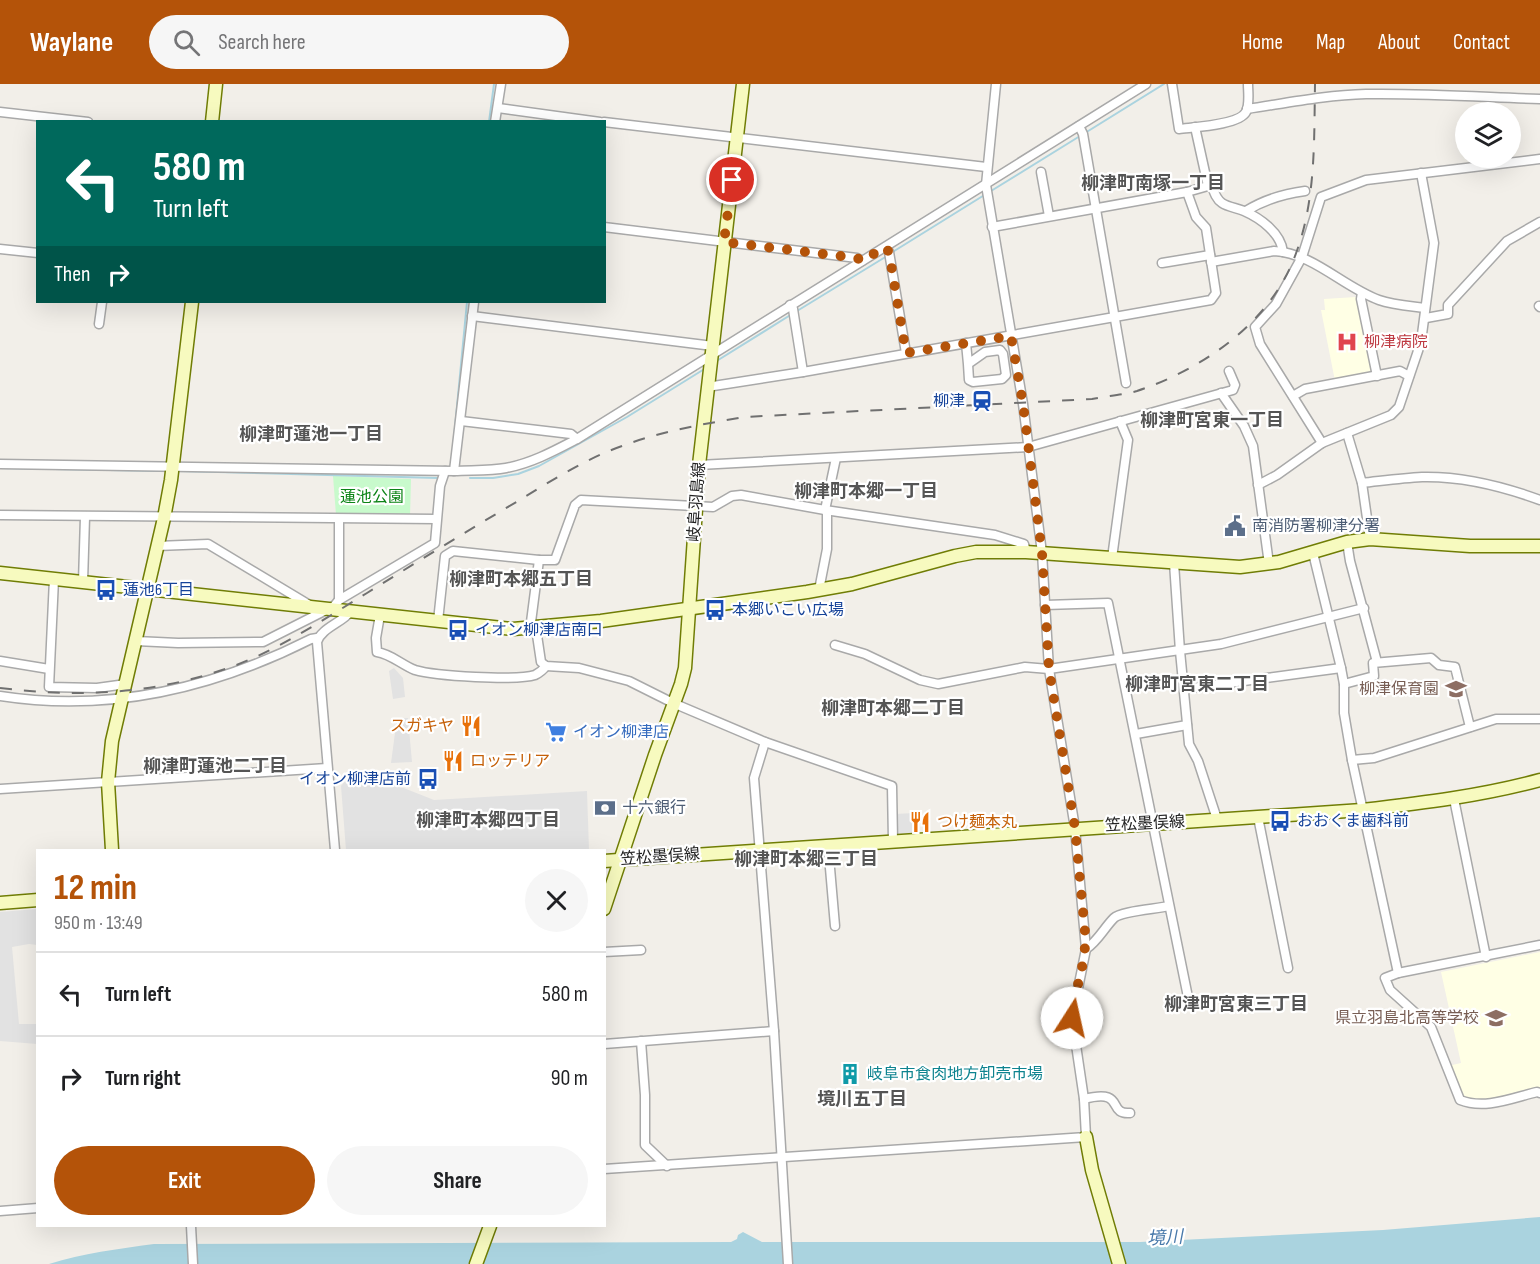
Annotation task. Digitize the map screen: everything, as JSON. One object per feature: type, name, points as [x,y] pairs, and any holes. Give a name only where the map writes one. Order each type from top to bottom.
[{"type":"street","points":[[212,120],[216,84]]},
{"type":"street","points":[[495,120],[501,84]]},
{"type":"street","name":"岐阜羽島線","points":[[606,903],[685,668],[699,465],[743,84]]},
{"type":"street","points":[[996,84],[986,185],[1028,447],[1042,553],[1049,669],[1075,828],[1086,949],[1072,1018],[1092,1170],[1119,1264]]},
{"type":"street","points":[[0,464],[449,471],[504,468],[526,463],[576,439],[712,350],[885,247],[1146,84]]},
{"type":"street","points":[[1172,84],[1179,129],[1232,121],[1243,117],[1247,109],[1248,84]]},
{"type":"street","points":[[1415,94],[1417,84]]},
{"type":"street","points":[[1247,109],[1341,96],[1415,94],[1540,99]]},
{"type":"street","points":[[498,108],[585,120]]},
{"type":"street","points":[[0,112],[70,120]]},
{"type":"street","points":[[606,122],[986,167]]},
{"type":"street","points":[[1079,126],[1083,134],[1126,384]]},
{"type":"street","points":[[1195,127],[1208,186]]},
{"type":"street","points":[[1322,443],[1260,344],[1255,327],[1276,304],[1302,257],[1321,197],[1366,180],[1540,159]]},
{"type":"street","points":[[1041,172],[1049,216]]},
{"type":"street","points":[[1258,485],[1277,475],[1322,443],[1391,415],[1399,407],[1421,342],[1426,318],[1425,308],[1434,243],[1421,173]]},
{"type":"street","points":[[992,226],[1212,186],[1217,198],[1223,204],[1246,211],[1276,234],[1283,252]]},
{"type":"street","points":[[1246,211],[1261,202],[1283,194],[1305,191]]},
{"type":"street","points":[[708,387],[1211,300],[1216,293],[1206,228],[1196,217],[1187,192]]},
{"type":"street","points":[[1426,318],[1448,314],[1448,305],[1507,241],[1540,222]]},
{"type":"street","points":[[606,227],[857,258],[862,261]]},
{"type":"street","points":[[885,247],[889,252],[906,353]]},
{"type":"street","points":[[0,249],[36,253]]},
{"type":"street","points":[[1162,263],[1274,251],[1283,252],[1302,257],[1380,301],[1425,308]]},
{"type":"street","points":[[1362,292],[1377,376]]},
{"type":"street","points":[[99,324],[102,303]]},
{"type":"street","points":[[112,849],[108,782],[112,741],[164,518],[173,466],[192,303]]},
{"type":"street","points":[[136,641],[263,642],[321,609],[334,606],[339,600],[435,543],[440,486],[449,471],[461,421],[474,303]]},
{"type":"street","points":[[790,305],[793,309],[803,372]]},
{"type":"street","points":[[472,316],[712,350]]},
{"type":"street","points":[[966,343],[969,380],[974,382],[1002,379],[1005,375],[1003,354],[999,350],[985,352],[968,364]]},
{"type":"street","points":[[699,465],[1028,447],[1233,390],[1234,385],[1229,371]]},
{"type":"street","points":[[1293,396],[1305,389],[1400,371],[1409,376]]},
{"type":"street","points":[[1221,393],[1244,426],[1253,446],[1269,564]]},
{"type":"street","points":[[461,421],[571,434],[576,439]]},
{"type":"street","points":[[1112,558],[1128,440],[1120,421]]},
{"type":"street","points":[[1347,433],[1362,483],[1370,539]]},
{"type":"street","points":[[819,590],[827,549],[826,511],[836,458]]},
{"type":"street","points":[[1362,483],[1438,477],[1502,487],[1540,501]]},
{"type":"street","points":[[438,621],[446,556],[453,551],[555,560],[575,505],[580,500],[713,507],[732,496],[741,495],[826,511],[995,535],[1024,544],[1026,552]]},
{"type":"street","points":[[0,515],[339,520],[436,519]]},
{"type":"street","points":[[82,582],[85,517]]},
{"type":"street","points":[[339,520],[339,600]]},
{"type":"street","points":[[0,573],[513,629],[601,621],[819,590],[852,584],[976,552],[1026,552],[1240,567],[1269,564],[1347,542],[1370,539],[1470,546],[1540,546]]},
{"type":"street","points":[[1347,542],[1377,662]]},
{"type":"street","points":[[157,546],[208,544],[321,609]]},
{"type":"street","points":[[1313,553],[1341,668],[1344,684],[1344,712],[1352,760],[1398,973]]},
{"type":"street","points":[[539,560],[531,622],[541,662],[546,666],[579,668],[629,681],[765,742],[892,786],[893,841]]},
{"type":"street","points":[[1174,562],[1189,744],[1198,761],[1217,819]]},
{"type":"street","points":[[54,579],[49,687],[97,688],[126,684]]},
{"type":"street","points":[[1045,605],[1108,603],[1189,1002]]},
{"type":"street","points":[[835,645],[866,654],[920,680],[938,684],[1025,667],[1049,669],[1180,651],[1250,638],[1364,608]]},
{"type":"street","points":[[0,696],[66,701],[122,699],[180,688],[228,676],[272,659],[317,638],[346,618],[351,611]]},
{"type":"street","points":[[380,615],[376,638],[377,652],[384,653],[414,669],[429,673],[507,678],[535,675],[546,666]]},
{"type":"street","points":[[317,638],[335,849]]},
{"type":"street","points":[[1344,684],[1374,676],[1373,663],[1431,658],[1439,665],[1455,667],[1470,727]]},
{"type":"street","points":[[0,661],[49,669]]},
{"type":"street","points":[[1185,689],[1341,668]]},
{"type":"street","points":[[1352,760],[1374,758],[1497,720],[1540,719]]},
{"type":"street","points":[[1136,734],[1187,725]]},
{"type":"street","points":[[765,742],[754,778],[774,1031],[788,1264]]},
{"type":"street","points":[[0,789],[327,768]]},
{"type":"street","name":"笠松墨俣線","points":[[606,861],[1362,810],[1454,799],[1505,790],[1540,780]]},
{"type":"street","points":[[1454,799],[1486,957]]},
{"type":"street","points":[[1258,817],[1288,968]]},
{"type":"street","points":[[828,845],[835,926]]},
{"type":"street","points":[[0,903],[36,900]]},
{"type":"street","points":[[1086,949],[1093,944],[1115,916],[1124,912],[1169,906]]},
{"type":"street","points":[[1540,945],[1398,973],[1385,978],[1390,990],[1431,1027],[1460,1100],[1484,1105],[1540,1093]]},
{"type":"street","points":[[606,952],[641,950]]},
{"type":"street","points":[[606,1044],[774,1031]]},
{"type":"street","points":[[641,1041],[645,1095],[645,1145],[667,1166]]},
{"type":"street","points":[[1083,1099],[1107,1096],[1112,1098],[1118,1111],[1124,1114],[1130,1113]]},
{"type":"street","points":[[606,1169],[1086,1137]]},
{"type":"street","points":[[0,1211],[36,1208]]},
{"type":"street","points":[[476,1264],[490,1227]]},
{"type":"street","points":[[191,1228],[193,1264]]},
{"type":"shaded area","name":"柳津病院","points":[[1356,297],[1373,374],[1335,381],[1321,310],[1325,310],[1324,299]]},
{"type":"shaded area","points":[[394,668],[403,678],[405,697],[393,699],[389,671]]},
{"type":"shaded area","points":[[397,718],[408,718],[412,762],[391,763]]},
{"type":"shaded area","points":[[347,779],[386,781],[434,800],[587,791],[589,849],[346,849],[341,786]]},
{"type":"shaded area","points":[[914,813],[916,833],[896,835],[895,814]]},
{"type":"shaded area","points":[[36,909],[36,945],[12,947],[19,1024],[36,1024],[36,1044],[0,1041],[0,912]]},
{"type":"shaded area","name":"県立羽島北高等学校","points":[[1540,952],[1540,1091],[1516,1092],[1484,1102],[1464,1097],[1448,1066],[1461,1063],[1441,972]]},
{"type":"green space","name":"蓮池公園","points":[[333,476],[411,479],[410,516],[336,515]]},
{"type":"water","points":[[1540,1217],[1540,1264],[49,1264],[88,1254],[154,1244],[731,1242],[743,1232],[762,1242],[1140,1242],[1383,1230]]},
{"type":"waterway","points":[[489,120],[494,84]]},
{"type":"waterway","points":[[1085,133],[1164,84]]},
{"type":"waterway","points":[[991,191],[1080,136]]},
{"type":"waterway","points":[[891,253],[986,194]]},
{"type":"waterway","points":[[797,311],[887,256]]},
{"type":"waterway","points":[[453,448],[467,303]]},
{"type":"waterway","points":[[715,362],[792,314]]},
{"type":"waterway","points":[[470,478],[493,478],[518,474],[539,466],[627,417],[706,368]]},
{"type":"waterway","points":[[0,468],[164,471]]},
{"type":"waterway","points":[[180,471],[438,478]]},
{"type":"railway","points":[[0,688],[55,693],[110,692],[165,685],[238,664],[277,647],[314,626],[568,471],[608,451],[667,432],[745,417],[1092,399],[1137,391],[1162,382],[1186,370],[1231,340],[1269,302],[1284,280],[1295,256],[1307,214],[1313,171],[1315,84]]},
{"type":"place","name":"柳津病院","points":[[1347,342]]},
{"type":"place","name":"柳津","points":[[982,401]]},
{"type":"place","name":"南消防署柳津分署","points":[[1235,526]]},
{"type":"place","name":"蓮池6丁目","points":[[106,590]]},
{"type":"place","name":"本郷いこい広場","points":[[715,610]]},
{"type":"place","name":"イオン柳津店南口","points":[[458,630]]},
{"type":"place","name":"柳津保育園","points":[[1456,689]]},
{"type":"place","name":"スガキヤ","points":[[471,726]]},
{"type":"place","name":"イオン柳津店","points":[[556,732]]},
{"type":"place","name":"ロッテリア","points":[[453,761]]},
{"type":"place","name":"イオン柳津店前","points":[[428,779]]},
{"type":"place","name":"十六銀行","points":[[605,808]]},
{"type":"place","name":"おおくま歯科前","points":[[1280,821]]},
{"type":"place","name":"つけ麺本丸","points":[[920,822]]},
{"type":"place","name":"県立羽島北高等学校","points":[[1496,1018]]},
{"type":"place","name":"岐阜市食肉地方卸売市場","points":[[850,1074]]},
{"type":"district","name":"柳津町南塚一丁目","points":[[1153,183]]},
{"type":"district","name":"柳津町宮東一丁目","points":[[1212,420]]},
{"type":"district","name":"柳津町蓮池一丁目","points":[[311,434]]},
{"type":"district","name":"柳津町本郷一丁目","points":[[866,491]]},
{"type":"district","name":"柳津町本郷五丁目","points":[[521,579]]},
{"type":"district","name":"柳津町宮東二丁目","points":[[1197,684]]},
{"type":"district","name":"柳津町本郷二丁目","points":[[893,708]]},
{"type":"district","name":"柳津町蓮池二丁目","points":[[215,766]]},
{"type":"district","name":"柳津町本郷四丁目","points":[[488,820]]},
{"type":"district","name":"柳津町本郷三丁目","points":[[806,859]]},
{"type":"district","name":"柳津町宮東三丁目","points":[[1236,1004]]},
{"type":"district","name":"境川五丁目","points":[[862,1099]]},
{"type":"route","points":[[732,180],[724,242],[857,258],[862,261],[885,247],[889,252],[906,353],[1011,336],[1023,404],[1042,553],[1049,669],[1075,828],[1085,932],[1086,949],[1072,1018]]},
{"type":"water label","name":"境川","points":[[1165,1238]]}]
